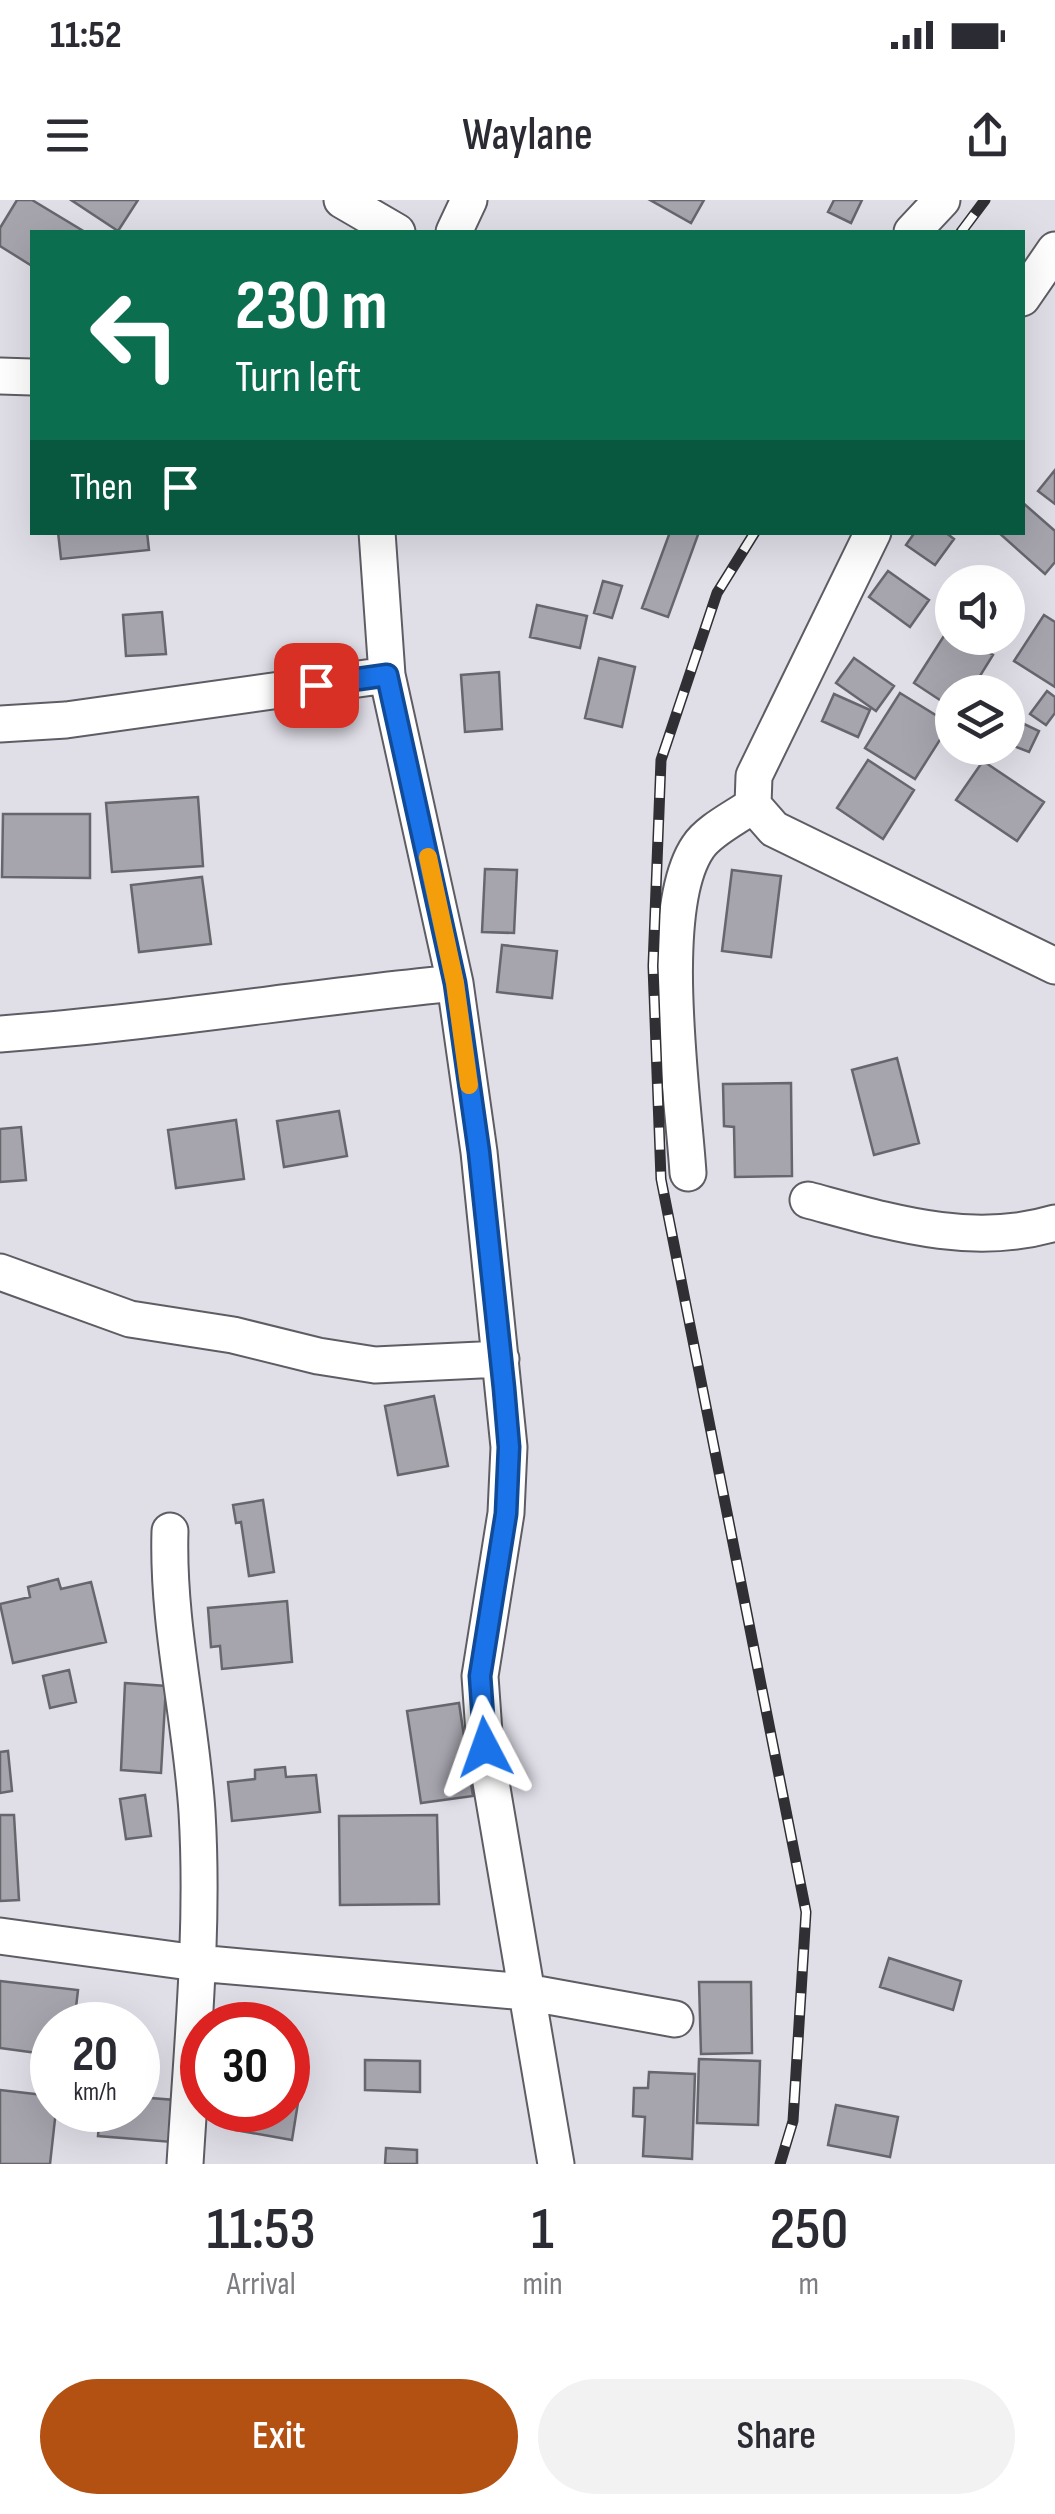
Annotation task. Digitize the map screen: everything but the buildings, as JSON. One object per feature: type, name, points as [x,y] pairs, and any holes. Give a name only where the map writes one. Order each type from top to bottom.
[{"type":"street","points":[[342,200],[393,230]]},
{"type":"street","points":[[455,230],[469,200]]},
{"type":"street","points":[[914,230],[942,200]]},
{"type":"street","points":[[1025,294],[1055,250]]},
{"type":"street","points":[[0,376],[30,376]]},
{"type":"street","points":[[377,535],[387,675],[455,983],[479,1152],[509,1447],[506,1514],[480,1676],[485,1747],[556,2164]]},
{"type":"street","points":[[872,535],[754,776],[752,805],[774,829],[1055,966]]},
{"type":"street","points":[[0,724],[66,720],[387,675]]},
{"type":"street","points":[[688,1173],[674,952],[683,889],[698,846],[752,805]]},
{"type":"street","points":[[0,1034],[99,1027],[275,1000],[455,983]]},
{"type":"street","points":[[808,1200],[919,1229],[972,1235],[1031,1230],[1055,1223]]},
{"type":"street","points":[[0,1272],[130,1319],[233,1335],[318,1356],[375,1365],[501,1359]]},
{"type":"street","points":[[170,1531],[168,1589],[197,1814],[198,1963],[185,2164]]},
{"type":"street","points":[[0,1936],[198,1963],[526,1992],[675,2019]]},
{"type":"railway","points":[[962,230],[985,200]]},
{"type":"railway","points":[[753,535],[717,593],[661,760],[653,966],[661,1179],[806,1912],[793,2121],[780,2164]]},
{"type":"slow traffic","points":[[428,857],[455,983],[469,1085]]},
{"type":"route","points":[[316,685],[387,675],[455,983],[479,1152],[509,1447],[506,1514],[487,1612],[480,1676],[485,1747]]}]
